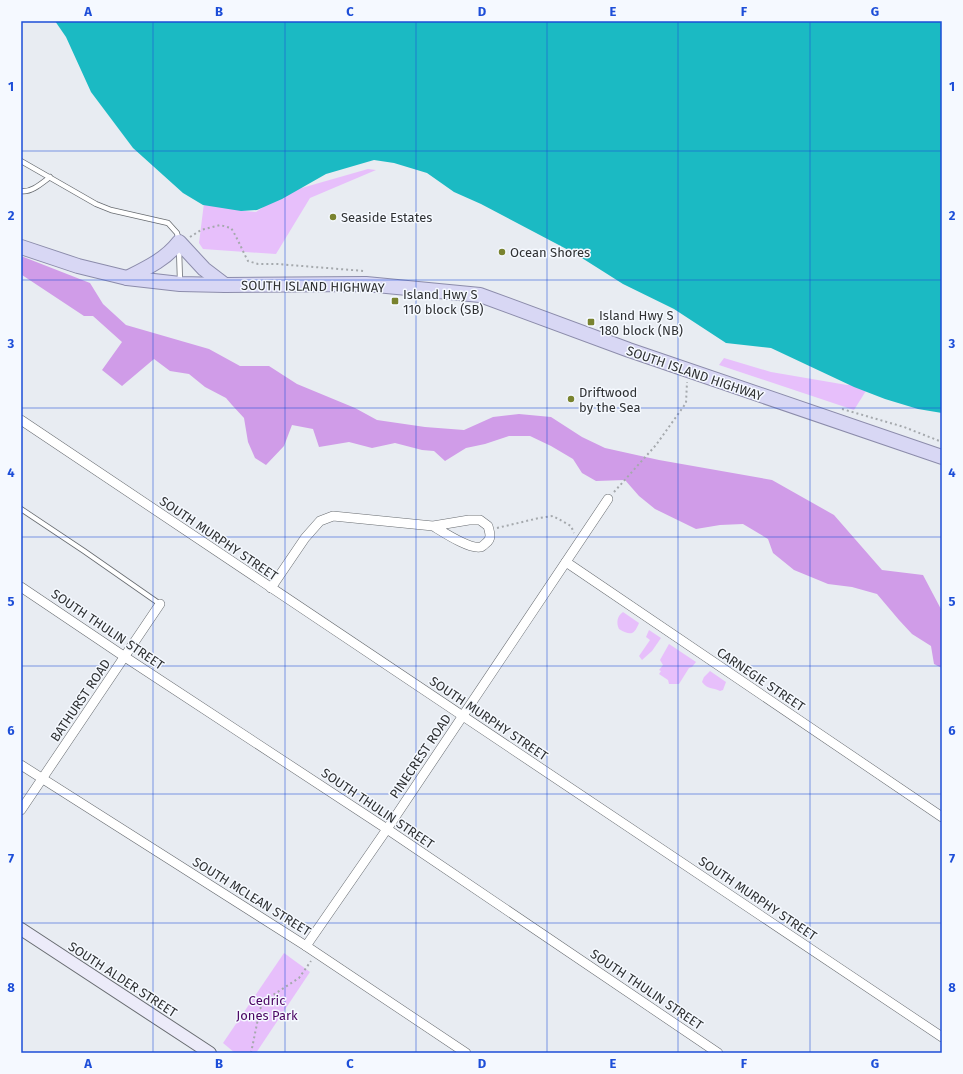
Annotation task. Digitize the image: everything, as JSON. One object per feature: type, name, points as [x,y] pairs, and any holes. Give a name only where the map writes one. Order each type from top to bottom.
[{"type":"main road","points":[[128,278],[163,258],[179,242],[204,269],[225,285]]},
{"type":"main road","name":"SOUTH ISLAND HIGHWAY","points":[[21,247],[78,266],[128,278],[180,284],[366,284],[480,295],[636,352],[942,458]]},
{"type":"street","name":"SOUTH MURPHY STREET","points":[[21,420],[942,1037]]},
{"type":"street","name":"PINECREST ROAD","points":[[306,946],[388,829],[608,499]]},
{"type":"street","points":[[271,588],[305,538],[320,521],[333,516],[433,526],[469,520],[480,520],[488,526],[491,535],[488,542],[481,547],[472,547],[433,526]]},
{"type":"street","name":"CARNEGIE STREET","points":[[566,562],[942,817]]},
{"type":"street","name":"SOUTH THULIN STREET","points":[[21,587],[388,829],[718,1053]]},
{"type":"street","name":"BATHURST ROAD","points":[[21,810],[160,604]]},
{"type":"street","name":"SOUTH MCLEAN STREET","points":[[21,765],[306,946],[466,1053]]},
{"type":"street","name":"SOUTH ALDER STREET","points":[[21,928],[210,1053]]},
{"type":"lane","points":[[21,161],[96,204],[111,210],[168,223],[177,233],[179,242],[180,284]]},
{"type":"lane","points":[[21,191],[25,192],[37,187],[50,177]]},
{"type":"lane","points":[[21,509],[160,604]]},
{"type":"path","points":[[608,499],[656,445],[686,403],[688,377]]},
{"type":"path","points":[[489,530],[552,516],[571,526],[578,544]]},
{"type":"path","points":[[251,1053],[260,1009],[267,999],[299,978],[316,953]]},
{"type":"green space","points":[[368,169],[376,170],[310,198],[276,254],[203,249],[199,243],[204,203],[256,212],[284,193]]},
{"type":"green space","points":[[724,358],[771,372],[847,385],[855,384],[869,386],[854,410],[719,365]]},
{"type":"green space","points":[[623,612],[639,623],[632,633],[623,631],[618,627],[618,618]]},
{"type":"green space","points":[[649,630],[661,638],[652,651],[642,660],[639,656],[650,640],[646,637]]},
{"type":"green space","points":[[669,644],[696,662],[689,668],[679,684],[669,684],[668,680],[659,674],[661,671],[659,670],[663,665],[660,660]]},
{"type":"green space","points":[[710,671],[726,682],[723,690],[720,691],[704,685],[702,682],[704,677]]},
{"type":"green space","name":"Cedric Jones Park","points":[[284,953],[310,972],[256,1053],[235,1053],[223,1043]]},
{"type":"shaded area","points":[[21,256],[90,283],[103,304],[126,325],[209,349],[240,366],[269,366],[297,384],[355,408],[377,420],[425,427],[464,430],[493,417],[519,414],[551,417],[582,437],[605,448],[659,460],[772,480],[834,515],[882,570],[923,575],[942,611],[942,668],[934,664],[931,646],[912,634],[877,594],[852,587],[828,584],[794,570],[773,553],[768,539],[743,524],[720,525],[696,529],[655,509],[639,496],[625,480],[596,481],[582,473],[573,459],[530,436],[509,436],[485,444],[466,448],[445,461],[434,451],[422,450],[395,443],[372,448],[349,442],[319,447],[313,429],[292,425],[284,446],[266,465],[255,458],[248,442],[244,418],[226,398],[205,387],[189,374],[170,371],[154,359],[122,386],[102,370],[122,342],[93,316],[84,316],[21,275]]},
{"type":"water","points":[[55,21],[942,21],[942,413],[918,409],[885,399],[854,387],[771,348],[726,343],[674,309],[623,284],[574,253],[481,204],[454,192],[427,173],[394,163],[374,160],[326,174],[282,199],[257,210],[241,211],[203,205],[183,193],[133,148],[91,92],[66,37]]},
{"type":"place","name":"Seaside Estates","points":[[333,217]]},
{"type":"place","name":"Ocean Shores","points":[[502,252]]},
{"type":"place","name":"Island Hwy S 110 block (SB)","points":[[395,301]]},
{"type":"place","name":"Island Hwy S 180 block (NB)","points":[[591,322]]},
{"type":"place","name":"Driftwood by the Sea","points":[[571,399]]}]
